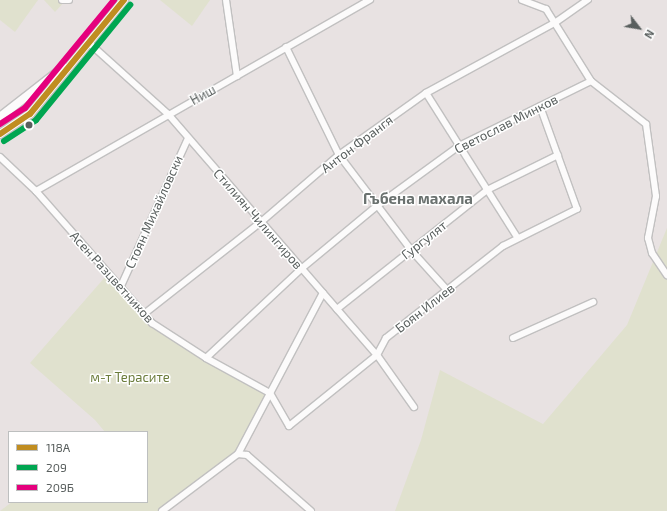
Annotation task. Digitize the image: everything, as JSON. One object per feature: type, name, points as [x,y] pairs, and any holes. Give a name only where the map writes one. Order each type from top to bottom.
[{"type":"street","points":[[62,0],[69,0]]},
{"type":"street","points":[[0,134],[30,114],[124,0]]},
{"type":"street","points":[[226,0],[237,76]]},
{"type":"street","name":"Ниш","points":[[36,191],[168,114],[370,0]]},
{"type":"street","points":[[522,0],[546,9],[556,22],[591,81],[646,124],[656,196],[648,238],[652,253],[667,275]]},
{"type":"street","name":"Антон Франгя","points":[[144,314],[261,222],[339,155],[426,93],[556,22],[588,0]]},
{"type":"street","name":"Стилиян Чилингиров","points":[[88,42],[168,114],[377,355],[414,408]]},
{"type":"street","points":[[286,47],[339,155],[411,250],[447,290]]},
{"type":"street","points":[[0,116],[73,61]]},
{"type":"street","name":"Светослав Минков","points":[[206,358],[301,269],[378,205],[459,146],[591,81]]},
{"type":"street","points":[[426,93],[517,237]]},
{"type":"street","points":[[540,106],[558,155]]},
{"type":"street","name":"Стоян Михайловски","points":[[120,286],[188,138]]},
{"type":"street","name":"Гургулят","points":[[337,308],[487,190],[558,155]]},
{"type":"street","name":"Боян Илиев","points":[[290,426],[377,355],[386,338],[447,290],[517,237],[576,209],[558,155]]},
{"type":"street","name":"Асен Разцветников","points":[[0,157],[36,191],[152,323],[206,358],[270,394],[290,426]]},
{"type":"street","points":[[162,511],[238,454],[323,293]]},
{"type":"street","points":[[513,338],[592,302]]},
{"type":"street","points":[[238,454],[247,455],[311,511]]},
{"type":"green space","points":[[0,0],[38,0],[15,32],[0,20]]},
{"type":"green space","points":[[44,0],[66,0],[55,12]]},
{"type":"green space","points":[[160,0],[210,0],[192,26]]},
{"type":"green space","points":[[667,228],[667,511],[395,511],[421,440],[440,370],[543,424],[627,325]]},
{"type":"green space","name":"м-т Терасите","points":[[106,276],[149,325],[267,394],[236,454],[158,511],[0,511],[11,503],[148,503],[148,431],[104,431],[95,420],[30,363]]},
{"type":"transit line","name":"209Б","points":[[0,124],[25,108],[114,0]]},
{"type":"transit line","name":"118А","points":[[0,134],[30,114],[124,0]]},
{"type":"transit line","name":"209","points":[[4,141],[36,120],[130,5]]},
{"type":"district","name":"Гъбена махала","points":[[418,199]]}]
